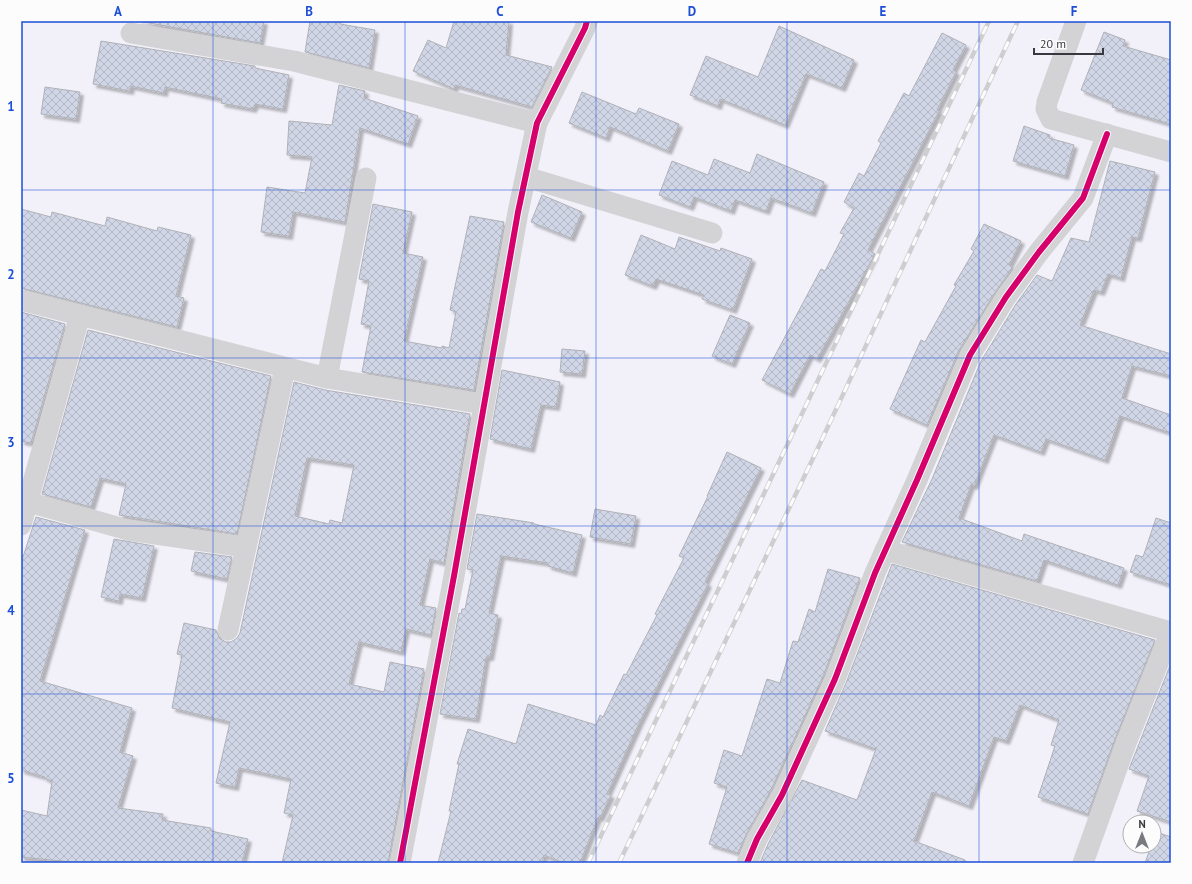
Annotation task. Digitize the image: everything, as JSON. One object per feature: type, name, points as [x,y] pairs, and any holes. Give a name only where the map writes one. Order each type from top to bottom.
[{"type":"street","points":[[400,863],[454,576],[483,404],[537,124],[585,28],[587,21]]},
{"type":"street","points":[[1076,21],[1046,109],[1051,119],[1171,152]]},
{"type":"street","points":[[131,33],[294,62],[537,124]]},
{"type":"street","points":[[747,863],[757,839],[782,795],[836,679],[885,550],[917,480],[970,355],[1006,297],[1039,252],[1083,198],[1107,134]]},
{"type":"street","points":[[526,177],[712,234]]},
{"type":"street","points":[[326,378],[366,178]]},
{"type":"street","points":[[21,300],[326,378],[483,404]]},
{"type":"street","points":[[21,525],[80,315]]},
{"type":"street","points":[[228,630],[285,368]]},
{"type":"street","points":[[28,502],[128,530],[245,547]]},
{"type":"street","points":[[885,550],[1171,632],[1126,743],[1084,863]]},
{"type":"building","points":[[138,21],[264,21],[260,43]]},
{"type":"building","points":[[310,21],[340,21],[340,24],[375,30],[369,68],[305,52]]},
{"type":"building","points":[[454,21],[509,21],[506,55],[552,67],[532,107],[455,85],[454,89],[413,71],[428,40],[446,48]]},
{"type":"building","points":[[779,26],[854,60],[842,88],[806,74],[785,125],[720,99],[718,106],[690,95],[706,56],[758,77]]},
{"type":"building","points":[[1104,32],[1125,40],[1123,46],[1171,60],[1171,124],[1112,107],[1113,103],[1081,90]]},
{"type":"building","points":[[942,33],[966,45],[953,70],[956,72],[937,110],[939,111],[868,250],[875,254],[817,359],[810,355],[790,394],[762,380],[821,269],[825,271],[844,234],[840,233],[854,208],[844,202],[859,173],[864,176],[881,143],[878,141],[904,93],[909,96]]},
{"type":"building","points":[[101,41],[255,66],[255,68],[289,75],[283,109],[255,104],[253,109],[221,103],[222,99],[165,87],[164,93],[131,86],[130,91],[93,84]]},
{"type":"building","points":[[339,85],[365,91],[364,98],[418,116],[408,144],[360,128],[345,222],[293,212],[289,236],[261,232],[267,187],[305,193],[312,157],[287,155],[289,121],[332,125]]},
{"type":"building","points":[[45,87],[80,92],[76,119],[41,114]]},
{"type":"building","points":[[582,92],[636,114],[639,108],[679,124],[668,151],[610,127],[606,138],[569,123]]},
{"type":"building","points":[[1024,126],[1050,135],[1049,138],[1074,145],[1065,176],[1013,161]]},
{"type":"building","points":[[757,154],[824,182],[812,213],[771,198],[766,211],[735,200],[731,211],[694,197],[690,207],[659,195],[672,161],[708,175],[714,159],[750,173]]},
{"type":"building","points":[[1110,161],[1155,172],[1138,238],[1132,237],[1121,278],[1108,274],[1101,292],[1094,290],[1080,325],[1171,354],[1171,376],[1132,366],[1122,398],[1171,415],[1171,433],[1120,416],[1105,460],[1046,439],[1041,452],[994,435],[974,486],[971,485],[959,518],[1022,541],[1024,534],[1124,568],[1118,585],[1044,560],[1037,581],[902,542],[932,479],[981,361],[1016,304],[1037,275],[1052,281],[1071,238],[1089,242]]},
{"type":"building","points":[[542,195],[582,212],[571,238],[531,222]]},
{"type":"building","points":[[373,204],[412,212],[403,253],[423,257],[404,341],[442,348],[442,346],[449,348],[456,312],[450,310],[470,216],[504,222],[474,390],[362,372],[371,326],[361,324],[369,281],[359,279]]},
{"type":"building","points":[[21,209],[51,217],[52,212],[105,226],[107,217],[157,231],[158,227],[191,235],[176,296],[184,298],[177,327],[21,288]]},
{"type":"building","points":[[984,224],[1021,241],[1009,265],[1013,267],[959,350],[927,425],[890,409],[921,340],[925,342],[956,286],[954,285],[974,251],[971,249]]},
{"type":"building","points":[[641,235],[675,249],[679,237],[720,251],[721,248],[752,259],[733,310],[702,299],[704,295],[656,279],[653,286],[625,275]]},
{"type":"building","points":[[21,312],[65,324],[31,443],[21,441]]},
{"type":"building","points":[[730,315],[750,323],[732,364],[712,356]]},
{"type":"building","points":[[88,330],[271,376],[237,534],[119,515],[126,484],[100,478],[91,507],[42,494]]},
{"type":"building","points":[[562,349],[585,351],[582,374],[560,372]]},
{"type":"building","points":[[502,370],[560,382],[556,407],[541,405],[531,449],[490,439]]},
{"type":"building","points":[[294,382],[325,390],[470,414],[444,563],[430,559],[420,605],[436,608],[431,635],[406,629],[401,652],[359,642],[349,684],[384,692],[390,662],[424,669],[388,863],[282,863],[293,815],[284,813],[291,779],[239,768],[235,787],[216,783],[230,722],[172,708],[182,655],[177,654],[184,623],[216,630],[220,639],[226,642],[231,642],[237,638],[240,633]],"holes":[[[307,458],[354,465],[342,523],[330,520],[329,524],[295,516]]]},
{"type":"building","points":[[727,452],[761,468],[705,582],[708,584],[639,723],[607,794],[611,795],[600,818],[598,817],[580,863],[564,863],[544,855],[542,863],[438,863],[451,811],[449,811],[459,764],[457,764],[468,729],[516,744],[528,704],[596,725],[600,715],[603,717],[624,674],[626,675],[657,615],[655,614],[684,558],[679,556]]},
{"type":"building","points":[[595,509],[636,516],[631,544],[590,537]]},
{"type":"building","points":[[477,514],[534,523],[582,535],[573,573],[548,566],[548,563],[501,556],[489,613],[498,615],[490,657],[486,657],[476,719],[440,714],[459,613],[461,614],[462,609],[465,609],[473,570],[467,569]]},
{"type":"building","points":[[36,517],[85,530],[40,681],[132,708],[120,752],[133,756],[118,808],[163,814],[162,820],[211,828],[211,831],[248,839],[242,863],[82,863],[21,857],[21,810],[47,816],[52,781],[44,778],[45,777],[21,770],[21,563]]},
{"type":"building","points":[[1156,518],[1171,523],[1171,585],[1130,572],[1136,555],[1143,557]]},
{"type":"building","points":[[114,539],[154,546],[142,598],[120,594],[119,601],[101,597]]},
{"type":"building","points":[[195,552],[232,557],[227,579],[191,571]]},
{"type":"building","points":[[892,564],[1155,640],[1115,739],[1088,814],[1038,797],[1055,746],[1051,745],[1059,720],[1020,705],[1006,741],[994,737],[969,806],[932,792],[914,841],[965,860],[965,863],[760,863],[768,844],[802,780],[857,800],[876,749],[825,731],[846,683]]},
{"type":"building","points":[[828,569],[860,578],[824,674],[771,790],[747,833],[738,853],[709,844],[727,787],[714,783],[724,750],[742,756],[767,679],[780,683],[793,641],[798,642],[809,609],[815,612]]},
{"type":"building","points":[[1171,663],[1171,822],[1162,819],[1162,814],[1146,814],[1137,811],[1149,776],[1129,769]]},
{"type":"building","points":[[1162,834],[1171,837],[1171,863],[1145,863],[1148,854],[1162,854]]},
{"type":"railway","points":[[588,863],[989,21]]},
{"type":"railway","points":[[619,863],[817,450],[1018,21]]},
{"type":"cycle path","points":[[400,863],[454,576],[518,212],[537,123],[585,28],[587,21]]},
{"type":"cycle path","points":[[747,863],[757,839],[782,795],[835,679],[875,573],[917,480],[970,355],[1006,297],[1039,252],[1083,198],[1107,134]]}]
